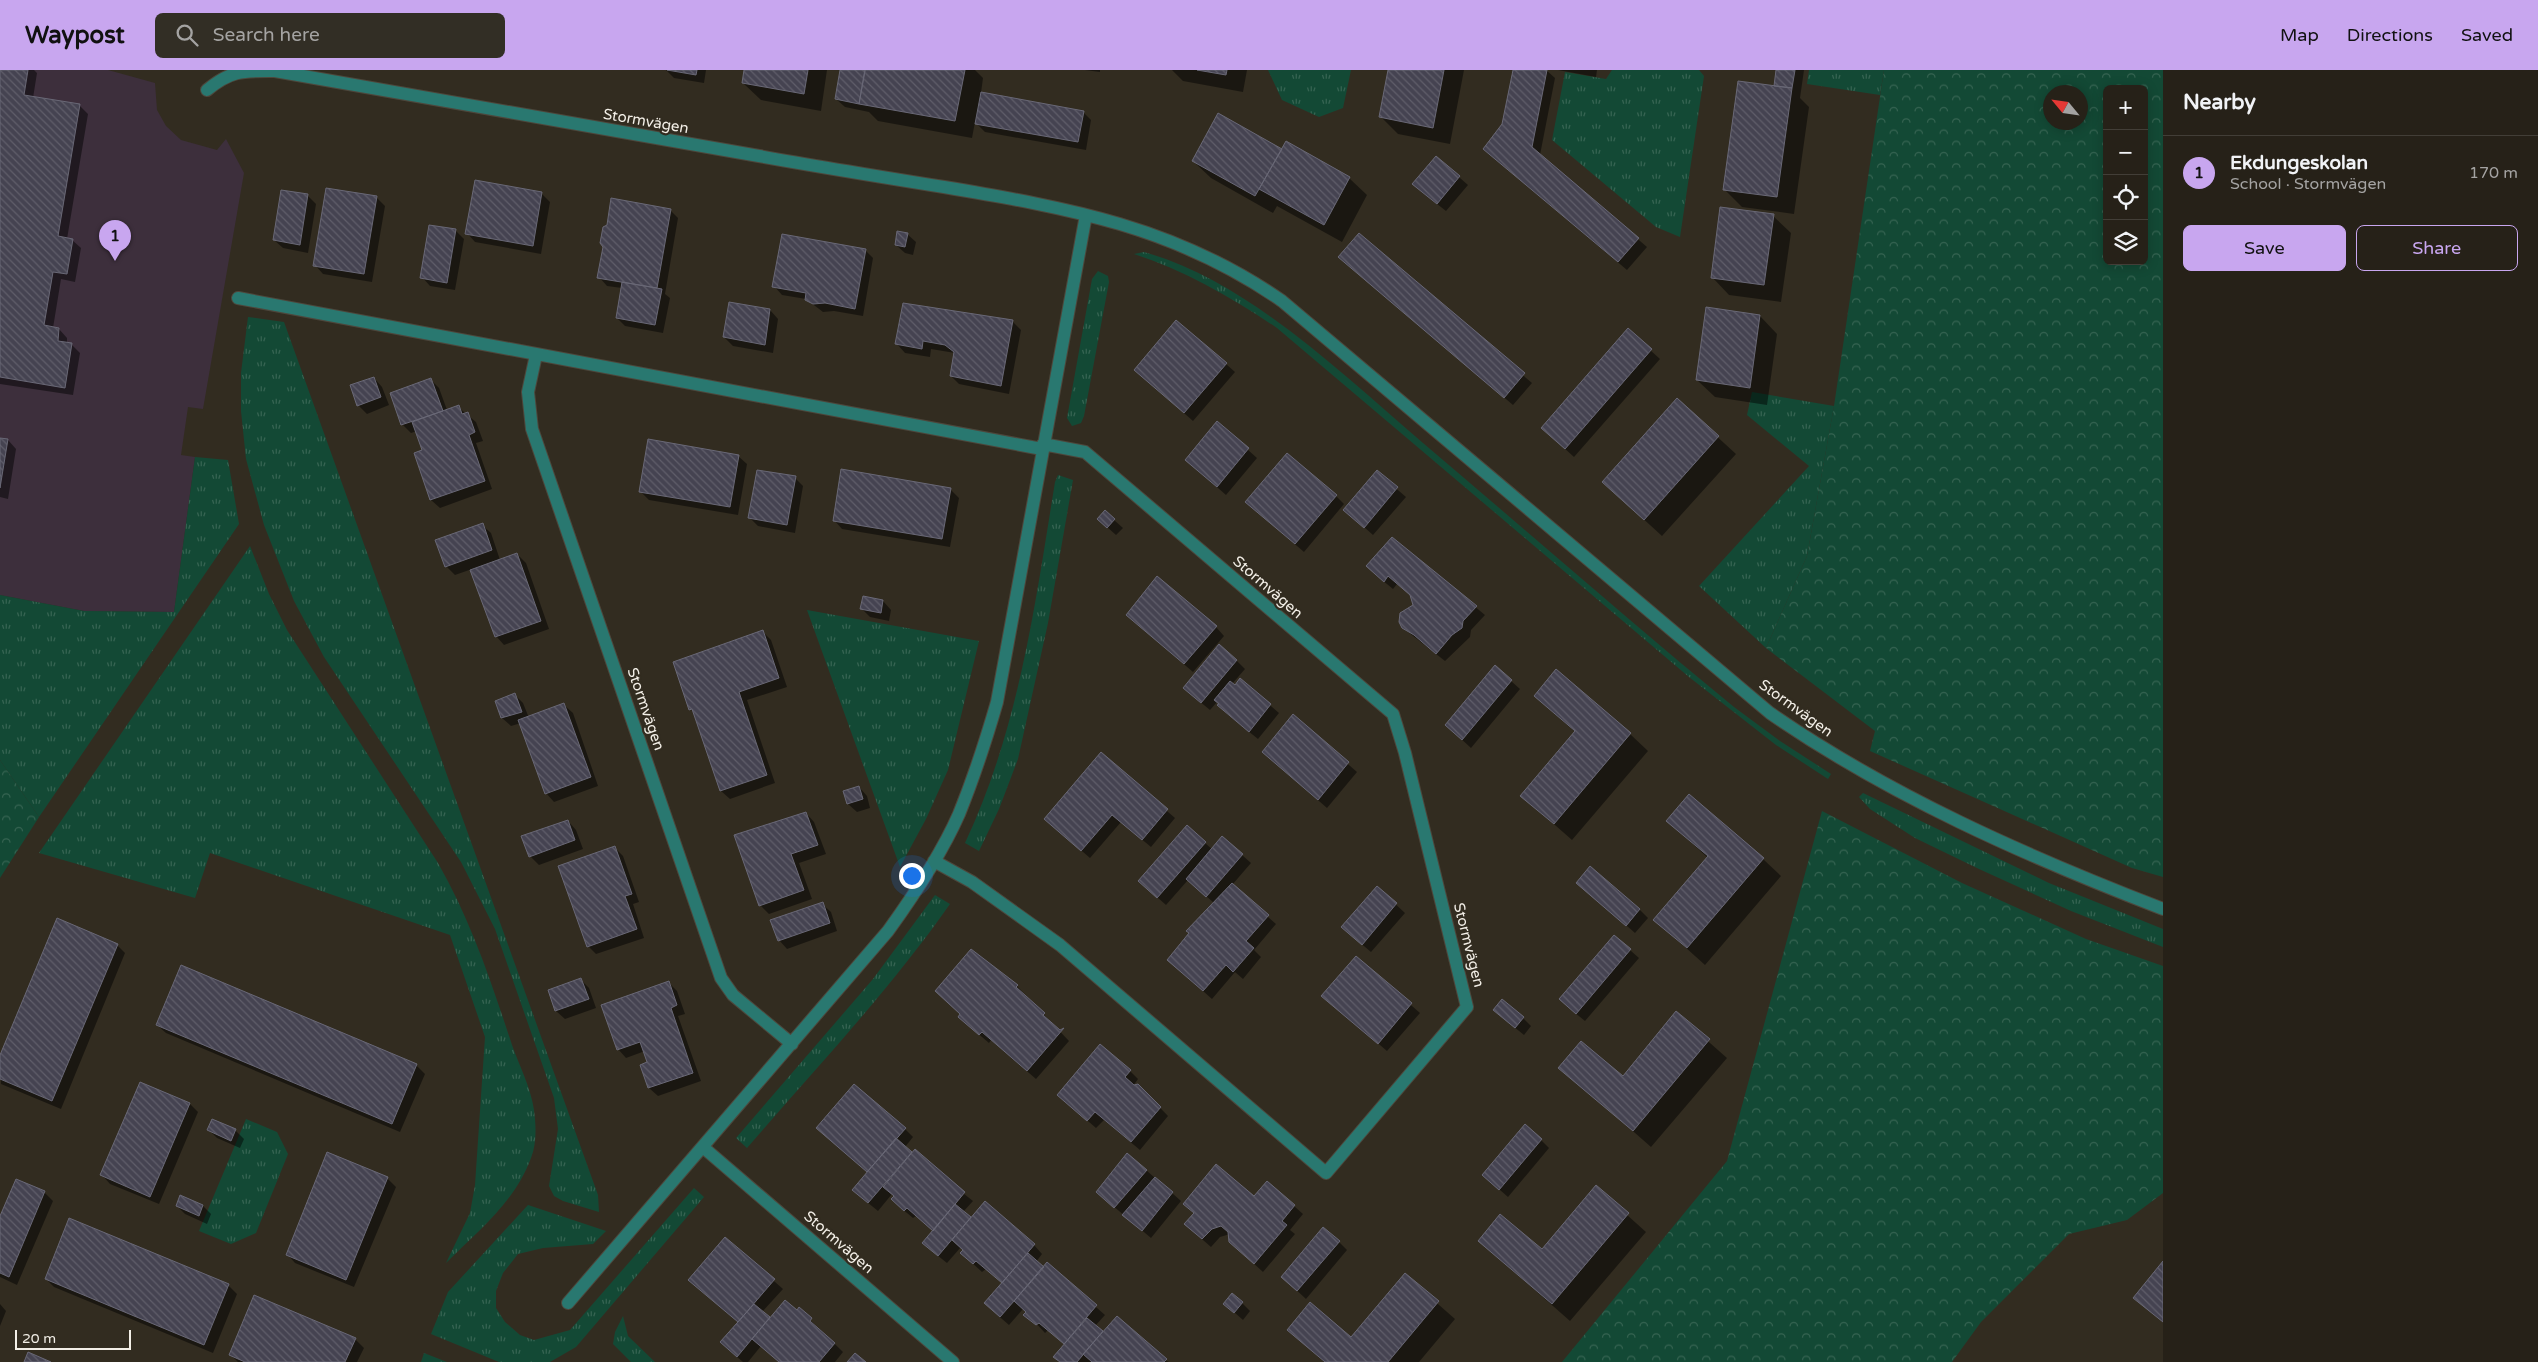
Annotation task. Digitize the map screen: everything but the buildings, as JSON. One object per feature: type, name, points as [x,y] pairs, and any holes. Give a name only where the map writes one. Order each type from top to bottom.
[{"type":"street","name":"Stormvägen","points":[[207,90],[218,78],[230,71],[275,71],[622,133],[1001,197],[1086,214],[1149,232],[1194,250],[1252,281],[1282,301],[1770,712],[1810,740],[1848,764],[1963,823],[2055,865],[2163,908]]},
{"type":"street","points":[[568,1303],[704,1148],[888,931],[934,861],[965,798],[980,761],[997,702],[1086,214]]},
{"type":"street","name":"Stormvägen","points":[[238,298],[536,355],[1043,446],[1086,452],[1393,714],[1405,754],[1467,1007],[1326,1173],[1060,945],[972,882],[934,861]]},
{"type":"street","name":"Stormvägen","points":[[536,355],[528,392],[532,429],[722,978],[733,995],[792,1044]]},
{"type":"street","name":"Stormvägen","points":[[704,1148],[953,1362]]},
{"type":"shaded area","points":[[0,70],[108,70],[155,83],[157,110],[166,126],[181,140],[217,150],[226,139],[244,173],[203,409],[188,407],[181,455],[195,457],[174,612],[84,611],[0,595]]},
{"type":"green space","points":[[1268,70],[1351,70],[1343,108],[1319,117],[1282,100]]},
{"type":"green space","points":[[1612,70],[1699,70],[1704,76],[1680,237],[1656,227],[1552,140],[1565,72],[1606,79]]},
{"type":"green space","points":[[1809,70],[1884,70],[1880,95],[1807,84]]},
{"type":"green space","points":[[1884,70],[2163,70],[2163,877],[2132,868],[1870,751],[1875,731],[1766,648],[1807,556],[1834,406]]},
{"type":"green space","points":[[1144,252],[1183,266],[1220,285],[1257,307],[1292,333],[1327,360],[1734,707],[1780,741],[1831,774],[1828,779],[1776,745],[1689,677],[1277,328],[1208,286],[1172,268],[1134,254]]},
{"type":"green space","points":[[1098,271],[1108,276],[1109,282],[1084,416],[1081,423],[1072,426],[1067,418],[1092,279]]},
{"type":"green space","points":[[248,317],[284,322],[598,1195],[599,1212],[563,1201],[554,1196],[549,1186],[558,1129],[554,1098],[495,929],[461,862],[324,657],[294,601],[264,525],[246,459],[241,411],[241,373]]},
{"type":"green space","points":[[1752,392],[1834,406],[1807,556],[1766,648],[1699,586],[1809,466],[1747,415]]},
{"type":"green space","points":[[195,457],[228,460],[239,524],[39,817],[0,760],[0,595],[84,611],[174,612]]},
{"type":"green space","points":[[1058,475],[1073,480],[1048,623],[1018,759],[999,809],[979,851],[965,843],[984,800],[1012,711],[1032,620],[1055,482]]},
{"type":"green space","points":[[250,546],[269,594],[287,630],[438,863],[450,885],[480,952],[530,1093],[536,1128],[533,1152],[524,1174],[506,1202],[446,1263],[470,1213],[475,1185],[485,1037],[450,935],[210,853],[195,898],[39,853]]},
{"type":"green space","points":[[807,610],[979,641],[948,770],[926,819],[900,867]]},
{"type":"green space","points":[[0,760],[39,817],[0,878]]},
{"type":"green space","points":[[1863,793],[2049,883],[2163,929],[2163,947],[2071,911],[1915,838],[1870,809],[1859,797]]},
{"type":"green space","points":[[1822,811],[1962,883],[2086,939],[2163,966],[2163,1193],[2127,1220],[2069,1234],[1981,1322],[1952,1362],[1562,1362],[1727,1161]]},
{"type":"green space","points":[[935,895],[950,904],[927,936],[852,1029],[747,1148],[736,1138],[873,979]]},
{"type":"green space","points":[[246,1119],[277,1132],[288,1154],[256,1233],[231,1244],[199,1231]]},
{"type":"green space","points":[[694,1188],[704,1197],[576,1347],[550,1362],[499,1362],[431,1334],[448,1292],[528,1205],[606,1231],[593,1244],[543,1248],[518,1254],[503,1273],[496,1291],[496,1308],[505,1322],[520,1335],[534,1340],[570,1330]]},
{"type":"green space","points":[[623,1316],[628,1336],[655,1362],[631,1362],[613,1344],[615,1332]]},
{"type":"green space","points":[[424,1353],[447,1362],[421,1362]]},
{"type":"place","name":"Ekdungeskolan","points":[[115,261]]}]
